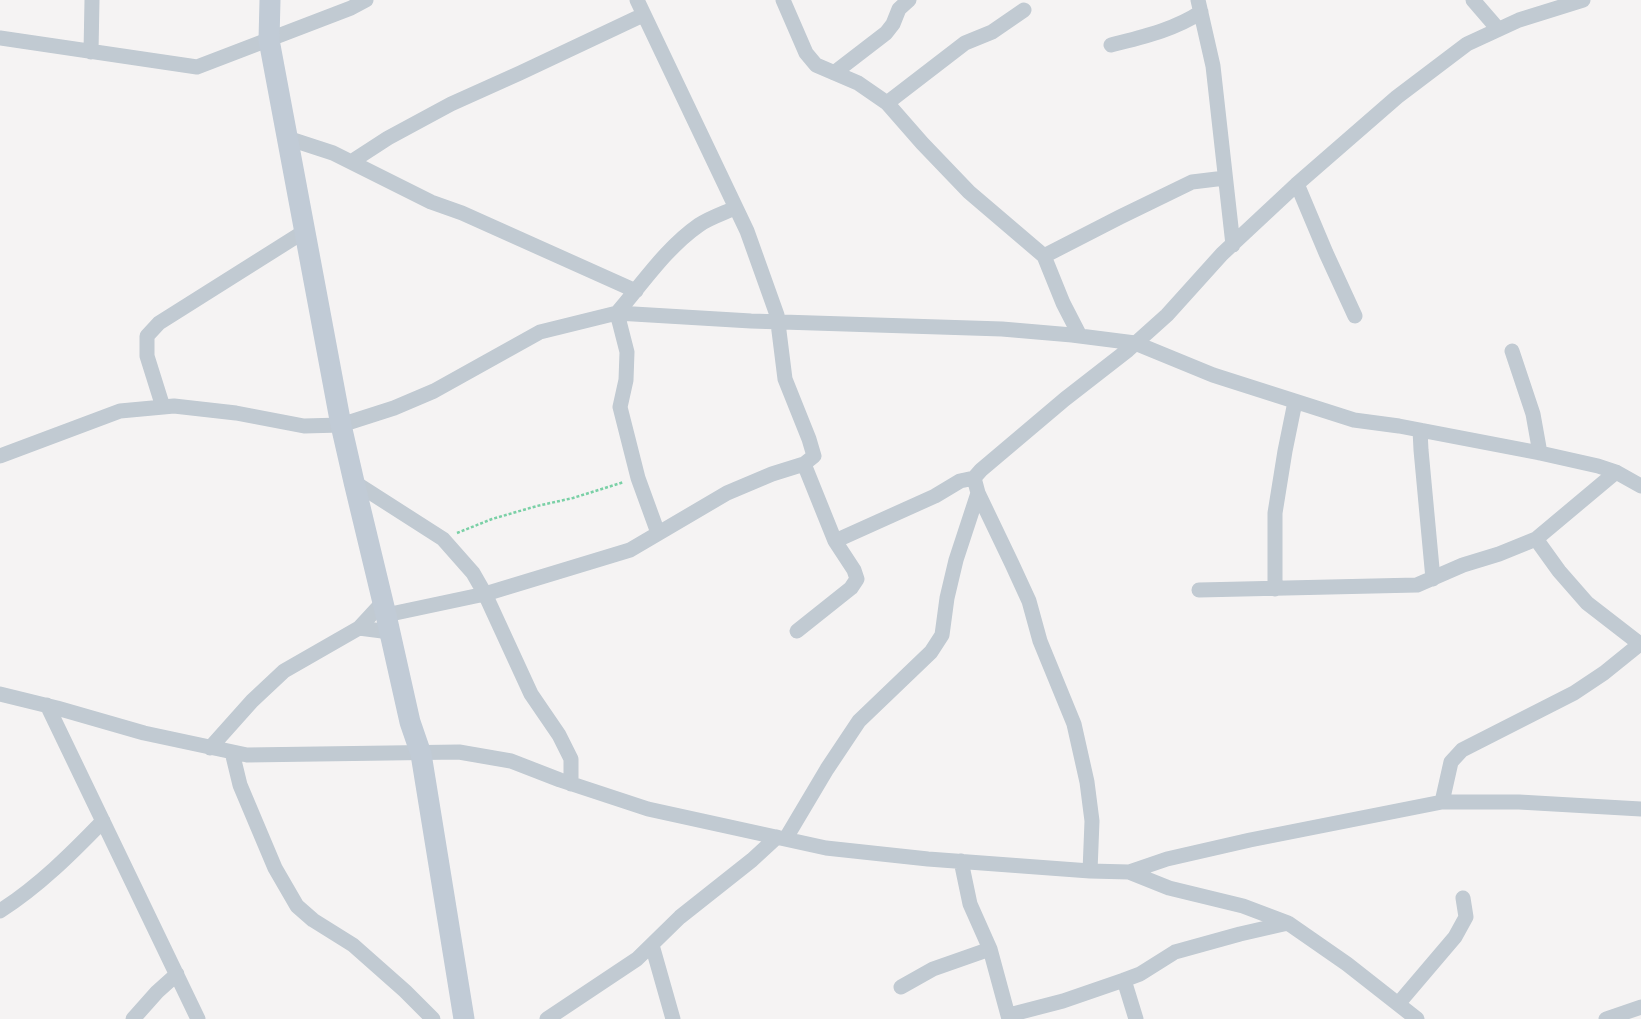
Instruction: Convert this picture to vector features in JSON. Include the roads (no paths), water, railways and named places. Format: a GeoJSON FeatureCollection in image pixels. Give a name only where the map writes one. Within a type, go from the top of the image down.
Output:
{"type":"FeatureCollection","features":[{"type":"Feature","properties":{"kind":"street"},"geometry":{"type":"LineString","coordinates":[[91,52],[92,0]]}},
{"type":"Feature","properties":{"kind":"street"},"geometry":{"type":"LineString","coordinates":[[270,0],[269,40],[341,425],[387,616],[410,722],[421,754],[464,1019]]}},
{"type":"Feature","properties":{"kind":"street"},"geometry":{"type":"LineString","coordinates":[[0,38],[197,67],[350,8],[366,0]]}},
{"type":"Feature","properties":{"kind":"street"},"geometry":{"type":"LineString","coordinates":[[210,748],[252,701],[284,671],[360,628],[387,616],[485,594],[630,550],[727,493],[772,474],[804,464],[814,456],[809,439],[785,379],[779,322],[764,274],[747,231],[637,0]]}},
{"type":"Feature","properties":{"kind":"street"},"geometry":{"type":"LineString","coordinates":[[783,0],[806,53],[816,65],[858,83],[887,103],[922,143],[969,192],[1044,256],[1063,303],[1080,336]]}},
{"type":"Feature","properties":{"kind":"street"},"geometry":{"type":"LineString","coordinates":[[834,73],[886,33],[893,24],[899,9],[909,0]]}},
{"type":"Feature","properties":{"kind":"street"},"geometry":{"type":"LineString","coordinates":[[1473,0],[1498,29]]}},
{"type":"Feature","properties":{"kind":"street"},"geometry":{"type":"LineString","coordinates":[[835,542],[935,496],[960,481],[974,478],[981,470],[1065,399],[1135,343],[1167,315],[1233,245],[1297,184],[1397,97],[1467,44],[1519,20],[1583,0]]}},
{"type":"Feature","properties":{"kind":"street"},"geometry":{"type":"LineString","coordinates":[[1111,45],[1149,36],[1190,20],[1200,6]]}},
{"type":"Feature","properties":{"kind":"street"},"geometry":{"type":"LineString","coordinates":[[1200,6],[1213,66],[1233,245]]}},
{"type":"Feature","properties":{"kind":"street"},"geometry":{"type":"LineString","coordinates":[[887,103],[965,43],[992,32],[1024,10]]}},
{"type":"Feature","properties":{"kind":"street"},"geometry":{"type":"LineString","coordinates":[[351,162],[388,138],[451,104],[643,15]]}},
{"type":"Feature","properties":{"kind":"street"},"geometry":{"type":"LineString","coordinates":[[287,138],[333,153],[431,202],[462,213],[636,291]]}},
{"type":"Feature","properties":{"kind":"street"},"geometry":{"type":"LineString","coordinates":[[1044,256],[1192,182],[1225,178]]}},
{"type":"Feature","properties":{"kind":"street"},"geometry":{"type":"LineString","coordinates":[[1297,184],[1326,253],[1355,316]]}},
{"type":"Feature","properties":{"kind":"street"},"geometry":{"type":"LineString","coordinates":[[616,313],[666,254],[699,225],[735,208]]}},
{"type":"Feature","properties":{"kind":"street"},"geometry":{"type":"LineString","coordinates":[[163,407],[147,356],[147,336],[159,323],[305,231]]}},
{"type":"Feature","properties":{"kind":"street"},"geometry":{"type":"LineString","coordinates":[[616,313],[627,352],[626,380],[620,407],[638,478],[658,533]]}},
{"type":"Feature","properties":{"kind":"street"},"geometry":{"type":"LineString","coordinates":[[0,456],[120,411],[163,407],[174,406],[236,413],[304,426],[341,425],[394,408],[434,391],[540,332],[616,313],[779,322],[1002,330],[1080,336],[1135,343],[1213,375],[1354,420],[1420,430],[1540,452],[1598,466],[1616,472],[1641,486]]}},
{"type":"Feature","properties":{"kind":"street"},"geometry":{"type":"LineString","coordinates":[[1512,351],[1533,414],[1540,452]]}},
{"type":"Feature","properties":{"kind":"street"},"geometry":{"type":"LineString","coordinates":[[1275,589],[1275,513],[1295,402]]}},
{"type":"Feature","properties":{"kind":"street"},"geometry":{"type":"LineString","coordinates":[[1420,430],[1420,450],[1433,579]]}},
{"type":"Feature","properties":{"kind":"street"},"geometry":{"type":"LineString","coordinates":[[797,631],[851,588],[857,579],[854,570],[835,542],[804,464]]}},
{"type":"Feature","properties":{"kind":"street"},"geometry":{"type":"LineString","coordinates":[[1199,590],[1417,585],[1463,565],[1499,554],[1536,539],[1616,472]]}},
{"type":"Feature","properties":{"kind":"street"},"geometry":{"type":"LineString","coordinates":[[974,478],[978,493],[1028,601],[1040,641],[1074,724],[1087,782],[1092,821],[1090,871]]}},
{"type":"Feature","properties":{"kind":"street"},"geometry":{"type":"LineString","coordinates":[[354,482],[443,539],[473,573],[485,594],[531,694],[559,736],[571,759],[571,784]]}},
{"type":"Feature","properties":{"kind":"street"},"geometry":{"type":"LineString","coordinates":[[547,1019],[637,959],[680,917],[781,838],[859,721],[931,652],[942,635],[947,598],[978,493]]}},
{"type":"Feature","properties":{"kind":"street"},"geometry":{"type":"LineString","coordinates":[[1442,802],[1451,762],[1462,750],[1574,693],[1604,673],[1640,644],[1587,603],[1536,539]]}},
{"type":"Feature","properties":{"kind":"street"},"geometry":{"type":"LineString","coordinates":[[360,628],[387,616]]}},
{"type":"Feature","properties":{"kind":"street"},"geometry":{"type":"LineString","coordinates":[[0,694],[47,705],[144,733],[247,756],[421,754],[459,752],[511,761],[571,784],[648,809],[826,848],[961,861],[1090,871],[1129,872],[1169,888],[1243,906],[1288,923],[1347,964],[1417,1019]]}},
{"type":"Feature","properties":{"kind":"street"},"geometry":{"type":"LineString","coordinates":[[47,705],[198,1019]]}},
{"type":"Feature","properties":{"kind":"street"},"geometry":{"type":"LineString","coordinates":[[232,752],[240,785],[272,861],[297,906],[313,920],[353,945],[405,991],[433,1019]]}},
{"type":"Feature","properties":{"kind":"street"},"geometry":{"type":"LineString","coordinates":[[1129,872],[1167,859],[1243,842],[1442,802],[1519,802],[1641,809]]}},
{"type":"Feature","properties":{"kind":"street"},"geometry":{"type":"LineString","coordinates":[[0,911],[22,897],[65,860],[103,821]]}},
{"type":"Feature","properties":{"kind":"street"},"geometry":{"type":"LineString","coordinates":[[961,861],[970,904],[990,949],[1009,1017],[1063,1001],[1140,974],[1175,952],[1288,923]]}},
{"type":"Feature","properties":{"kind":"street"},"geometry":{"type":"LineString","coordinates":[[1398,1004],[1456,937],[1466,917],[1463,898]]}},
{"type":"Feature","properties":{"kind":"street"},"geometry":{"type":"LineString","coordinates":[[652,945],[674,1019]]}},
{"type":"Feature","properties":{"kind":"street"},"geometry":{"type":"LineString","coordinates":[[901,987],[933,969],[990,949]]}},
{"type":"Feature","properties":{"kind":"street"},"geometry":{"type":"LineString","coordinates":[[133,1019],[157,992],[176,974]]}},
{"type":"Feature","properties":{"kind":"street"},"geometry":{"type":"LineString","coordinates":[[1124,980],[1136,1019]]}},
{"type":"Feature","properties":{"kind":"street"},"geometry":{"type":"LineString","coordinates":[[1606,1019],[1641,1006]]}}]}
